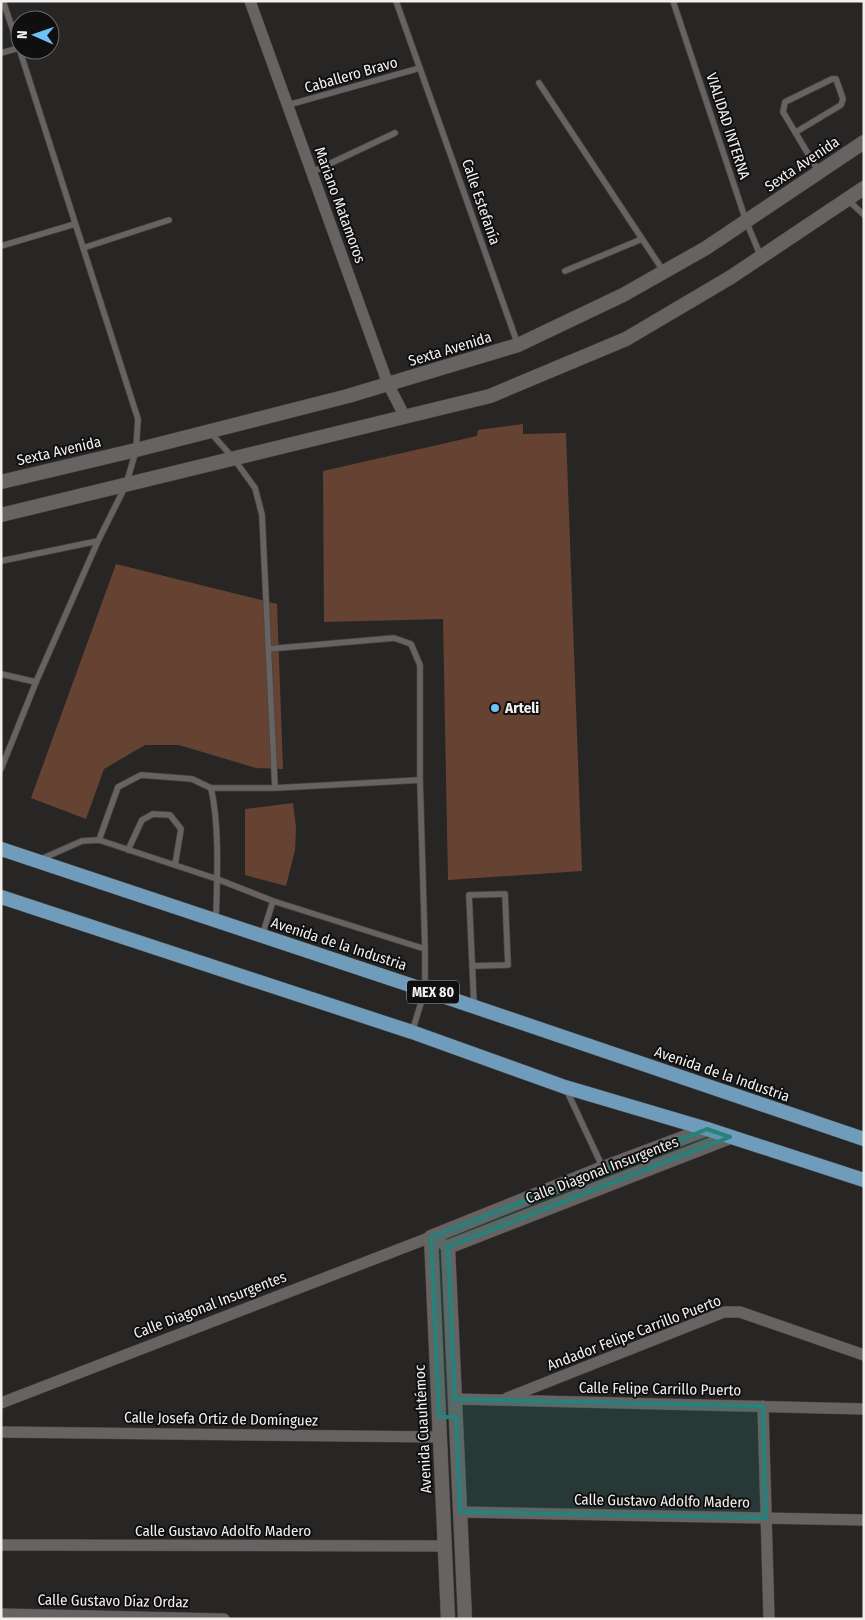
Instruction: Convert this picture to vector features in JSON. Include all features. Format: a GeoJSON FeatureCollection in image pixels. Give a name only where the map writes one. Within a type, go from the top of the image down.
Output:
{"type":"FeatureCollection","features":[{"type":"Feature","properties":{"kind":"main road","name":"Sexta Avenida"},"geometry":{"type":"LineString","coordinates":[[1,482],[348,396],[518,345],[623,295],[706,248],[864,142]]}},
{"type":"Feature","properties":{"kind":"main road"},"geometry":{"type":"LineString","coordinates":[[1,515],[490,396],[626,339],[731,277],[864,188]]}},
{"type":"Feature","properties":{"kind":"main road","name":"Avenida de la Industria"},"geometry":{"type":"LineString","coordinates":[[1,849],[474,1006],[864,1139]]}},
{"type":"Feature","properties":{"kind":"main road"},"geometry":{"type":"LineString","coordinates":[[1,897],[412,1032],[565,1086],[707,1129],[864,1180]]}},
{"type":"Feature","properties":{"kind":"main road","name":"Calle Diagonal Insurgentes"},"geometry":{"type":"LineString","coordinates":[[430,1237],[707,1129]]}},
{"type":"Feature","properties":{"kind":"main road","name":"Calle Diagonal Insurgentes"},"geometry":{"type":"LineString","coordinates":[[448,1247],[730,1137]]}},
{"type":"Feature","properties":{"kind":"main road","name":"Avenida Cuauhtémoc"},"geometry":{"type":"LineString","coordinates":[[430,1237],[448,1619]]}},
{"type":"Feature","properties":{"kind":"main road"},"geometry":{"type":"LineString","coordinates":[[448,1247],[465,1619]]}},
{"type":"Feature","properties":{"kind":"main road"},"geometry":{"type":"LineString","coordinates":[[439,1417],[456,1417]]}},
{"type":"Feature","properties":{"kind":"street","name":"Mariano Matamoros"},"geometry":{"type":"LineString","coordinates":[[250,1],[388,384],[405,416]]}},
{"type":"Feature","properties":{"kind":"street"},"geometry":{"type":"LineString","coordinates":[[430,1237],[448,1247]]}},
{"type":"Feature","properties":{"kind":"street","name":"Calle Diagonal Insurgentes"},"geometry":{"type":"LineString","coordinates":[[1,1403],[430,1237]]}},
{"type":"Feature","properties":{"kind":"street","name":"Andador Felipe Carrillo Puerto"},"geometry":{"type":"LineString","coordinates":[[500,1400],[724,1312],[740,1312],[864,1355]]}},
{"type":"Feature","properties":{"kind":"street","name":"Calle Felipe Carrillo Puerto"},"geometry":{"type":"LineString","coordinates":[[455,1399],[864,1409]]}},
{"type":"Feature","properties":{"kind":"street"},"geometry":{"type":"LineString","coordinates":[[763,1406],[769,1619]]}},
{"type":"Feature","properties":{"kind":"street","name":"Calle Josefa Ortiz de Domínguez"},"geometry":{"type":"LineString","coordinates":[[1,1432],[440,1437]]}},
{"type":"Feature","properties":{"kind":"street","name":"Calle Gustavo Adolfo Madero"},"geometry":{"type":"LineString","coordinates":[[460,1512],[864,1520]]}},
{"type":"Feature","properties":{"kind":"street","name":"Calle Gustavo Adolfo Madero"},"geometry":{"type":"LineString","coordinates":[[1,1546],[445,1546]]}},
{"type":"Feature","properties":{"kind":"street","name":"Calle Gustavo Díaz Ordaz"},"geometry":{"type":"LineString","coordinates":[[1,1614],[224,1619]]}},
{"type":"Feature","properties":{"kind":"lane"},"geometry":{"type":"LineString","coordinates":[[3,1],[10,22]]}},
{"type":"Feature","properties":{"kind":"lane","name":"Calle Estefanía"},"geometry":{"type":"LineString","coordinates":[[396,1],[518,345]]}},
{"type":"Feature","properties":{"kind":"lane","name":"VIALIDAD INTERNA"},"geometry":{"type":"LineString","coordinates":[[673,1],[746,221],[762,257]]}},
{"type":"Feature","properties":{"kind":"lane"},"geometry":{"type":"LineString","coordinates":[[1,769],[36,682],[98,541],[126,485],[136,450],[138,419],[23,60]]}},
{"type":"Feature","properties":{"kind":"lane","name":"Caballero Bravo"},"geometry":{"type":"LineString","coordinates":[[288,106],[420,68]]}},
{"type":"Feature","properties":{"kind":"lane"},"geometry":{"type":"LineString","coordinates":[[796,132],[841,105],[843,99],[836,79],[832,79],[785,102],[783,112],[819,172]]}},
{"type":"Feature","properties":{"kind":"lane"},"geometry":{"type":"LineString","coordinates":[[539,83],[664,272]]}},
{"type":"Feature","properties":{"kind":"lane"},"geometry":{"type":"LineString","coordinates":[[312,172],[395,133]]}},
{"type":"Feature","properties":{"kind":"lane"},"geometry":{"type":"LineString","coordinates":[[848,200],[864,214]]}},
{"type":"Feature","properties":{"kind":"lane"},"geometry":{"type":"LineString","coordinates":[[83,248],[169,220]]}},
{"type":"Feature","properties":{"kind":"lane"},"geometry":{"type":"LineString","coordinates":[[1,246],[75,224]]}},
{"type":"Feature","properties":{"kind":"lane"},"geometry":{"type":"LineString","coordinates":[[564,270],[642,239]]}},
{"type":"Feature","properties":{"kind":"lane"},"geometry":{"type":"LineString","coordinates":[[208,430],[234,458],[255,488],[262,515],[275,788]]}},
{"type":"Feature","properties":{"kind":"lane"},"geometry":{"type":"LineString","coordinates":[[1,562],[98,541]]}},
{"type":"Feature","properties":{"kind":"lane"},"geometry":{"type":"LineString","coordinates":[[268,649],[394,638],[410,644],[420,665],[420,780],[425,990],[412,1032]]}},
{"type":"Feature","properties":{"kind":"lane"},"geometry":{"type":"LineString","coordinates":[[1,674],[36,682]]}},
{"type":"Feature","properties":{"kind":"lane"},"geometry":{"type":"LineString","coordinates":[[99,840],[118,788],[141,775],[192,779],[211,788],[275,788],[420,780]]}},
{"type":"Feature","properties":{"kind":"lane"},"geometry":{"type":"LineString","coordinates":[[211,788],[215,804],[216,920]]}},
{"type":"Feature","properties":{"kind":"lane"},"geometry":{"type":"LineString","coordinates":[[128,850],[142,820],[153,814],[170,815],[181,829],[175,865]]}},
{"type":"Feature","properties":{"kind":"lane"},"geometry":{"type":"LineString","coordinates":[[37,861],[82,841],[99,840],[217,879],[272,901],[425,949]]}},
{"type":"Feature","properties":{"kind":"lane"},"geometry":{"type":"LineString","coordinates":[[472,966],[508,965],[505,894],[469,895],[472,966],[474,1006]]}},
{"type":"Feature","properties":{"kind":"lane"},"geometry":{"type":"LineString","coordinates":[[262,936],[272,901]]}},
{"type":"Feature","properties":{"kind":"lane"},"geometry":{"type":"LineString","coordinates":[[565,1086],[603,1168]]}},
{"type":"Feature","properties":{"kind":"highlighted area"},"geometry":{"type":"Polygon","coordinates":[[[707,1129],[730,1137],[448,1247],[455,1399],[763,1406],[766,1518],[460,1512],[456,1417],[439,1417],[431,1237],[707,1129]]]}},
{"type":"Feature","properties":{"kind":"building"},"geometry":{"type":"Polygon","coordinates":[[[523,424],[523,434],[566,433],[582,871],[448,880],[443,619],[324,622],[323,471],[477,436],[478,430],[523,424]]]}},
{"type":"Feature","properties":{"kind":"building"},"geometry":{"type":"Polygon","coordinates":[[[116,564],[277,604],[283,769],[256,768],[179,745],[145,745],[104,769],[86,819],[31,798],[116,564]]]}},
{"type":"Feature","properties":{"kind":"building"},"geometry":{"type":"Polygon","coordinates":[[[293,803],[296,828],[295,850],[286,886],[245,875],[245,809],[293,803]]]}},
{"type":"Feature","properties":{"kind":"place","name":"Arteli"},"geometry":{"type":"Point","coordinates":[495,708]}}]}
